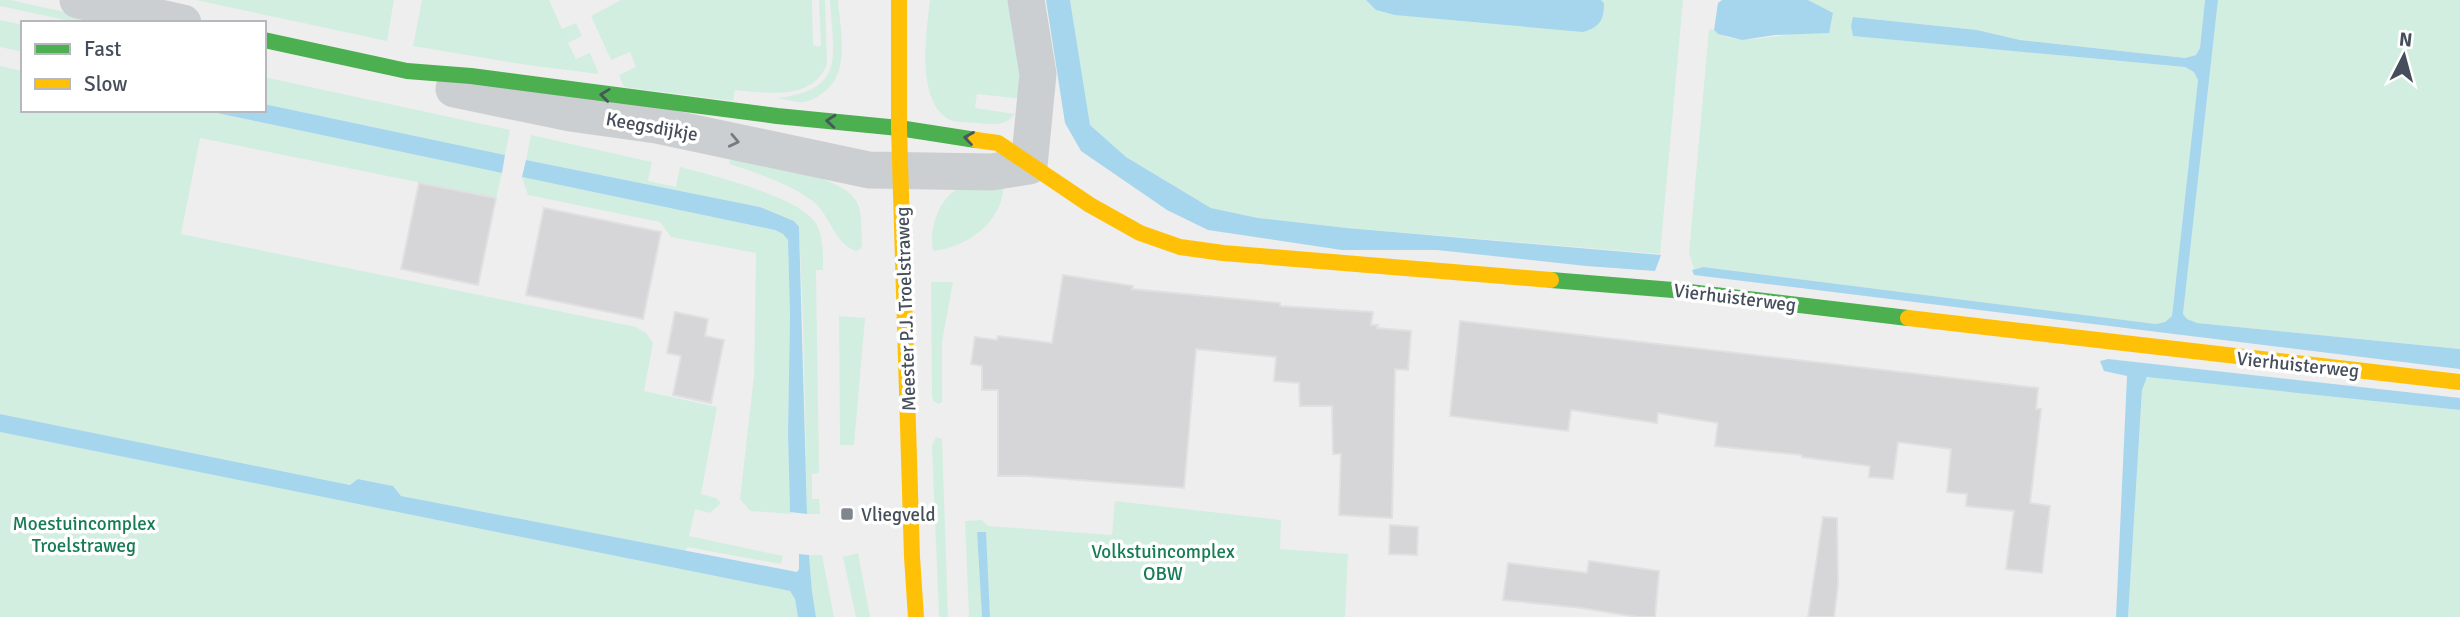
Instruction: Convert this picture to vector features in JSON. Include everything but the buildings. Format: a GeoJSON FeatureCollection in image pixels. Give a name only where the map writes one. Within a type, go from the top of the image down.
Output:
{"type":"FeatureCollection","features":[{"type":"Feature","properties":{"kind":"street"},"geometry":{"type":"LineString","coordinates":[[78,0],[174,21]]}},
{"type":"Feature","properties":{"kind":"street","name":"Meester P.J. Troelstraweg"},"geometry":{"type":"LineString","coordinates":[[899,0],[900,172],[916,617]]}},
{"type":"Feature","properties":{"kind":"street"},"geometry":{"type":"LineString","coordinates":[[900,172],[991,172],[1029,166],[1038,74],[1026,0]]}},
{"type":"Feature","properties":{"kind":"street","name":"Keegsdijkje"},"geometry":{"type":"LineString","coordinates":[[266,40],[407,71],[471,76],[777,116],[899,128]]}},
{"type":"Feature","properties":{"kind":"street","name":"Keegsdijkje"},"geometry":{"type":"LineString","coordinates":[[407,71],[462,92],[570,113],[656,125],[869,170],[900,172]]}},
{"type":"Feature","properties":{"kind":"street","name":"Vierhuisterweg"},"geometry":{"type":"LineString","coordinates":[[899,128],[998,143],[1090,205],[1140,233],[1180,247],[1223,254],[1673,290],[2460,382]]}},
{"type":"Feature","properties":{"kind":"green space"},"geometry":{"type":"Polygon","coordinates":[[[0,0],[10,0],[106,21],[70,21],[0,6],[0,0]]]}},
{"type":"Feature","properties":{"kind":"green space"},"geometry":{"type":"Polygon","coordinates":[[[196,0],[394,0],[387,41],[196,0]]]}},
{"type":"Feature","properties":{"kind":"green space"},"geometry":{"type":"Polygon","coordinates":[[[422,0],[549,0],[562,29],[576,23],[582,36],[568,43],[576,59],[590,53],[599,74],[413,46],[422,0]]]}},
{"type":"Feature","properties":{"kind":"green space"},"geometry":{"type":"Polygon","coordinates":[[[621,0],[812,0],[813,44],[817,47],[821,45],[819,0],[825,0],[827,64],[820,76],[800,89],[774,93],[735,90],[733,101],[624,87],[619,75],[636,67],[630,52],[611,60],[591,16],[621,0]]]}},
{"type":"Feature","properties":{"kind":"green space"},"geometry":{"type":"Polygon","coordinates":[[[830,0],[838,0],[842,50],[838,73],[824,92],[812,99],[798,102],[777,98],[799,94],[815,87],[825,78],[831,67],[833,37],[830,0]]]}},
{"type":"Feature","properties":{"kind":"green space"},"geometry":{"type":"Polygon","coordinates":[[[930,0],[1012,0],[1023,99],[977,94],[975,108],[1015,114],[1011,118],[992,124],[954,121],[938,109],[931,97],[927,81],[926,47],[930,0]]]}},
{"type":"Feature","properties":{"kind":"green space"},"geometry":{"type":"Polygon","coordinates":[[[1070,0],[1366,0],[1376,10],[1604,3],[1601,0],[1683,0],[1660,254],[1347,228],[1258,218],[1211,208],[1126,157],[1090,125],[1070,0]]]}},
{"type":"Feature","properties":{"kind":"green space"},"geometry":{"type":"Polygon","coordinates":[[[1808,0],[2205,0],[2200,48],[2196,55],[2185,58],[2020,40],[1977,30],[1854,17],[1851,26],[1854,36],[2185,67],[2194,72],[2198,80],[2172,316],[2165,322],[2156,324],[1703,267],[1694,269],[1689,253],[1709,29],[1730,38],[1741,39],[1794,34],[1816,5],[1808,0]]]}},
{"type":"Feature","properties":{"kind":"green space"},"geometry":{"type":"Polygon","coordinates":[[[2218,0],[2460,0],[2460,349],[2197,323],[2183,314],[2218,0]]]}},
{"type":"Feature","properties":{"kind":"green space"},"geometry":{"type":"Polygon","coordinates":[[[0,20],[21,25],[21,52],[0,47],[0,20]]]}},
{"type":"Feature","properties":{"kind":"green space"},"geometry":{"type":"Polygon","coordinates":[[[0,66],[21,71],[21,112],[212,112],[502,173],[496,198],[200,138],[181,234],[636,327],[646,333],[653,343],[644,391],[717,407],[701,494],[716,498],[721,503],[710,513],[695,509],[689,536],[783,556],[781,564],[687,547],[686,551],[401,496],[393,486],[359,479],[350,485],[0,414],[0,66]]]}},
{"type":"Feature","properties":{"kind":"green space"},"geometry":{"type":"Polygon","coordinates":[[[266,77],[510,130],[505,155],[266,104],[266,77]]]}},
{"type":"Feature","properties":{"kind":"green space"},"geometry":{"type":"Polygon","coordinates":[[[531,135],[652,162],[648,181],[676,187],[680,167],[732,181],[773,195],[805,212],[815,222],[823,251],[823,270],[816,270],[819,473],[812,474],[812,499],[819,499],[820,514],[807,514],[799,227],[794,221],[760,207],[526,160],[531,135]]]}},
{"type":"Feature","properties":{"kind":"green space"},"geometry":{"type":"Polygon","coordinates":[[[731,156],[819,177],[849,193],[857,202],[860,212],[860,249],[856,251],[843,242],[814,202],[785,185],[729,164],[731,156]]]}},
{"type":"Feature","properties":{"kind":"green space"},"geometry":{"type":"Polygon","coordinates":[[[522,177],[775,230],[788,240],[788,433],[790,512],[793,514],[750,511],[740,499],[754,376],[756,253],[671,237],[660,222],[528,195],[522,177]]]}},
{"type":"Feature","properties":{"kind":"green space"},"geometry":{"type":"Polygon","coordinates":[[[1004,182],[998,209],[982,230],[959,244],[933,251],[935,220],[945,200],[952,193],[970,184],[1004,182]]]}},
{"type":"Feature","properties":{"kind":"green space"},"geometry":{"type":"Polygon","coordinates":[[[931,282],[953,282],[942,342],[942,402],[939,404],[933,401],[932,395],[931,282]]]}},
{"type":"Feature","properties":{"kind":"green space"},"geometry":{"type":"Polygon","coordinates":[[[839,316],[865,318],[854,445],[840,445],[839,316]]]}},
{"type":"Feature","properties":{"kind":"green space"},"geometry":{"type":"Polygon","coordinates":[[[2151,376],[2460,410],[2460,617],[2128,617],[2142,390],[2145,380],[2151,376]]]}},
{"type":"Feature","properties":{"kind":"green space","name":"Moestuincomplex Troelstraweg"},"geometry":{"type":"Polygon","coordinates":[[[0,432],[790,591],[795,599],[798,617],[0,617],[0,432]]]}},
{"type":"Feature","properties":{"kind":"green space"},"geometry":{"type":"Polygon","coordinates":[[[936,437],[942,439],[948,617],[939,617],[932,446],[936,437]]]}},
{"type":"Feature","properties":{"kind":"green space","name":"Volkstuincomplex OBW"},"geometry":{"type":"Polygon","coordinates":[[[1115,501],[1281,520],[1280,549],[1348,554],[1345,617],[990,617],[985,532],[977,533],[982,617],[969,617],[965,521],[982,520],[988,526],[1112,535],[1115,501]]]}},
{"type":"Feature","properties":{"kind":"green space"},"geometry":{"type":"Polygon","coordinates":[[[858,553],[870,617],[856,617],[843,557],[858,553]]]}},
{"type":"Feature","properties":{"kind":"green space"},"geometry":{"type":"Polygon","coordinates":[[[809,555],[822,555],[834,617],[816,617],[809,555]]]}},
{"type":"Feature","properties":{"kind":"water"},"geometry":{"type":"Polygon","coordinates":[[[1046,0],[1070,0],[1090,125],[1126,157],[1211,208],[1258,218],[1347,228],[1661,255],[1655,271],[1437,250],[1342,250],[1208,230],[1167,210],[1081,151],[1065,123],[1046,0]]]}},
{"type":"Feature","properties":{"kind":"water"},"geometry":{"type":"Polygon","coordinates":[[[1366,0],[1601,0],[1604,3],[1600,22],[1583,32],[1395,15],[1376,10],[1366,0]]]}},
{"type":"Feature","properties":{"kind":"water"},"geometry":{"type":"Polygon","coordinates":[[[1722,0],[1808,0],[1833,13],[1829,33],[1775,35],[1742,40],[1718,34],[1714,30],[1718,3],[1722,0]]]}},
{"type":"Feature","properties":{"kind":"water"},"geometry":{"type":"Polygon","coordinates":[[[2205,0],[2218,0],[2183,314],[2197,323],[2460,349],[2460,369],[1694,275],[1692,270],[1703,267],[2156,324],[2165,322],[2172,316],[2198,80],[2194,72],[2185,67],[1853,36],[1851,26],[1853,17],[1977,30],[2020,40],[2185,58],[2196,55],[2200,48],[2205,0]]]}},
{"type":"Feature","properties":{"kind":"water"},"geometry":{"type":"Polygon","coordinates":[[[266,104],[505,155],[502,173],[212,112],[266,112],[266,104]]]}},
{"type":"Feature","properties":{"kind":"water"},"geometry":{"type":"Polygon","coordinates":[[[526,160],[760,207],[794,221],[799,227],[807,514],[790,512],[788,240],[775,230],[522,177],[526,160]]]}},
{"type":"Feature","properties":{"kind":"water"},"geometry":{"type":"Polygon","coordinates":[[[2108,359],[2460,398],[2460,410],[2147,377],[2142,390],[2128,617],[2116,617],[2127,376],[2104,371],[2100,361],[2108,359]]]}},
{"type":"Feature","properties":{"kind":"water"},"geometry":{"type":"Polygon","coordinates":[[[0,414],[350,485],[358,479],[393,486],[401,496],[797,572],[799,554],[809,555],[816,617],[798,617],[795,599],[790,591],[0,432],[0,414]]]}},
{"type":"Feature","properties":{"kind":"water"},"geometry":{"type":"Polygon","coordinates":[[[977,532],[986,532],[990,617],[982,617],[977,532]]]}},
{"type":"Feature","properties":{"kind":"traffic: fast"},"geometry":{"type":"LineString","coordinates":[[266,40],[407,71],[471,76],[777,116],[899,128],[976,140]]}},
{"type":"Feature","properties":{"kind":"traffic: fast"},"geometry":{"type":"LineString","coordinates":[[1551,280],[1673,290],[1908,318]]}},
{"type":"Feature","properties":{"kind":"traffic: slow"},"geometry":{"type":"LineString","coordinates":[[899,0],[899,128],[916,617]]}},
{"type":"Feature","properties":{"kind":"traffic: slow"},"geometry":{"type":"LineString","coordinates":[[976,140],[998,143],[1090,205],[1140,233],[1180,247],[1223,253],[1551,280]]}},
{"type":"Feature","properties":{"kind":"traffic: slow"},"geometry":{"type":"LineString","coordinates":[[1908,318],[2460,382]]}},
{"type":"Feature","properties":{"kind":"place","name":"Vliegveld"},"geometry":{"type":"Point","coordinates":[847,514]}}]}
